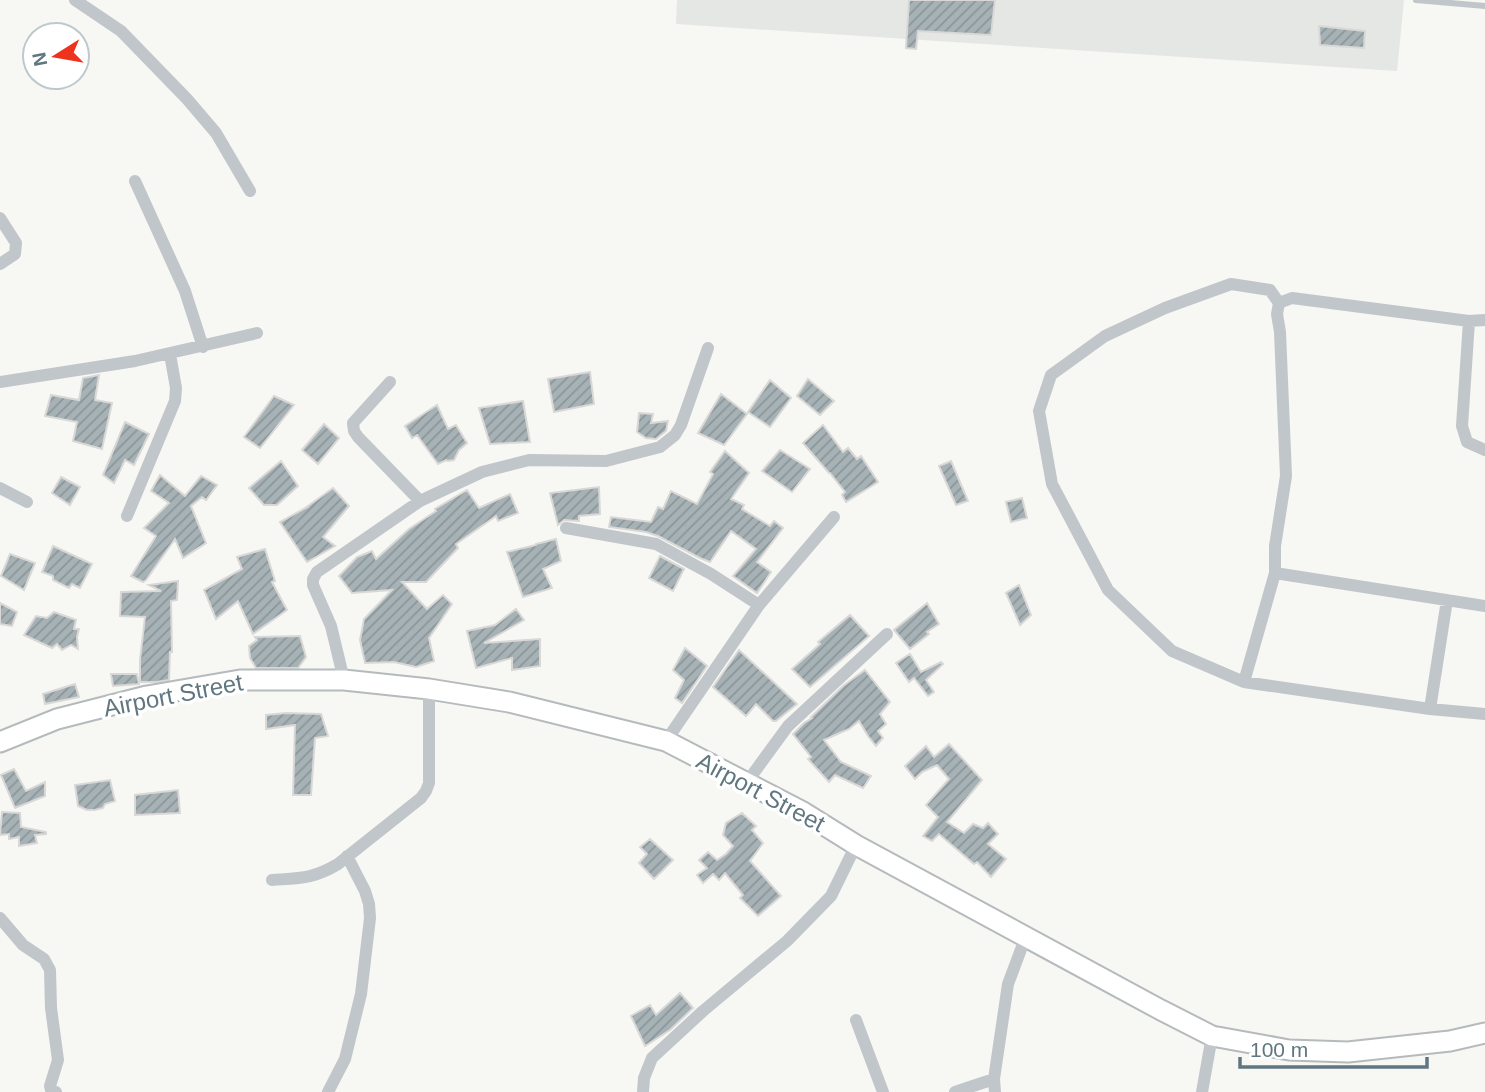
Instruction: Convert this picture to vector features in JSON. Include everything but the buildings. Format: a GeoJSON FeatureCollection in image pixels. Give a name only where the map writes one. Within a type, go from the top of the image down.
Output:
{"type":"FeatureCollection","features":[{"type":"Feature","properties":{"kind":"highway","name":"Airport Street"},"geometry":{"type":"LineString","coordinates":[[0,742],[57,719],[147,696],[240,680],[344,680],[429,689],[509,702],[666,741],[803,812],[856,845],[1212,1036],[1289,1050],[1348,1052],[1450,1041],[1485,1033]]}},
{"type":"Feature","properties":{"kind":"street"},"geometry":{"type":"LineString","coordinates":[[75,0],[121,32],[187,99],[216,133],[250,191]]}},
{"type":"Feature","properties":{"kind":"street"},"geometry":{"type":"LineString","coordinates":[[135,181],[185,291],[203,346]]}},
{"type":"Feature","properties":{"kind":"street"},"geometry":{"type":"LineString","coordinates":[[0,218],[16,243],[15,254],[0,264]]}},
{"type":"Feature","properties":{"kind":"street"},"geometry":{"type":"LineString","coordinates":[[1244,682],[1275,573],[1275,546],[1286,476],[1277,314],[1279,303],[1270,290],[1231,284],[1166,308],[1105,336],[1051,375],[1039,411],[1052,484],[1108,590],[1172,651],[1244,682],[1430,709],[1485,714]]}},
{"type":"Feature","properties":{"kind":"street"},"geometry":{"type":"LineString","coordinates":[[1279,303],[1292,298],[1469,321],[1485,320]]}},
{"type":"Feature","properties":{"kind":"street"},"geometry":{"type":"LineString","coordinates":[[1469,321],[1462,426],[1468,442],[1485,450]]}},
{"type":"Feature","properties":{"kind":"street"},"geometry":{"type":"LineString","coordinates":[[0,382],[135,361],[257,333]]}},
{"type":"Feature","properties":{"kind":"street"},"geometry":{"type":"LineString","coordinates":[[344,680],[331,626],[313,585],[317,572],[420,501],[482,472],[529,460],[606,461],[660,447],[675,435],[681,425],[708,348]]}},
{"type":"Feature","properties":{"kind":"street"},"geometry":{"type":"LineString","coordinates":[[127,516],[176,401],[170,354]]}},
{"type":"Feature","properties":{"kind":"street"},"geometry":{"type":"LineString","coordinates":[[390,382],[354,423],[354,431],[420,501]]}},
{"type":"Feature","properties":{"kind":"street"},"geometry":{"type":"LineString","coordinates":[[0,488],[27,502]]}},
{"type":"Feature","properties":{"kind":"street"},"geometry":{"type":"LineString","coordinates":[[666,741],[759,605],[834,517]]}},
{"type":"Feature","properties":{"kind":"street"},"geometry":{"type":"LineString","coordinates":[[566,528],[656,544],[711,573],[759,605]]}},
{"type":"Feature","properties":{"kind":"street"},"geometry":{"type":"LineString","coordinates":[[1275,573],[1485,606]]}},
{"type":"Feature","properties":{"kind":"street"},"geometry":{"type":"LineString","coordinates":[[1430,709],[1447,600]]}},
{"type":"Feature","properties":{"kind":"street"},"geometry":{"type":"LineString","coordinates":[[747,782],[788,726],[887,634]]}},
{"type":"Feature","properties":{"kind":"street"},"geometry":{"type":"LineString","coordinates":[[271,880],[310,877],[323,873],[421,798],[429,783],[429,689]]}},
{"type":"Feature","properties":{"kind":"street"},"geometry":{"type":"LineString","coordinates":[[643,1092],[644,1078],[652,1058],[703,1011],[787,941],[831,896],[856,845]]}},
{"type":"Feature","properties":{"kind":"street"},"geometry":{"type":"LineString","coordinates":[[328,1092],[345,1059],[361,994],[370,918],[365,891],[347,856]]}},
{"type":"Feature","properties":{"kind":"street"},"geometry":{"type":"LineString","coordinates":[[0,918],[23,944],[44,959],[50,971],[51,1008],[58,1060],[50,1086],[51,1090],[56,1092]]}},
{"type":"Feature","properties":{"kind":"street"},"geometry":{"type":"LineString","coordinates":[[955,1092],[994,1085],[1008,984],[1026,936]]}},
{"type":"Feature","properties":{"kind":"street"},"geometry":{"type":"LineString","coordinates":[[856,1020],[883,1092]]}},
{"type":"Feature","properties":{"kind":"street"},"geometry":{"type":"LineString","coordinates":[[1202,1092],[1212,1036]]}},
{"type":"Feature","properties":{"kind":"lane"},"geometry":{"type":"LineString","coordinates":[[1416,0],[1485,6]]}},
{"type":"Feature","properties":{"kind":"shaded area"},"geometry":{"type":"Polygon","coordinates":[[[677,0],[1404,0],[1397,71],[676,24],[677,0]]]}}]}
